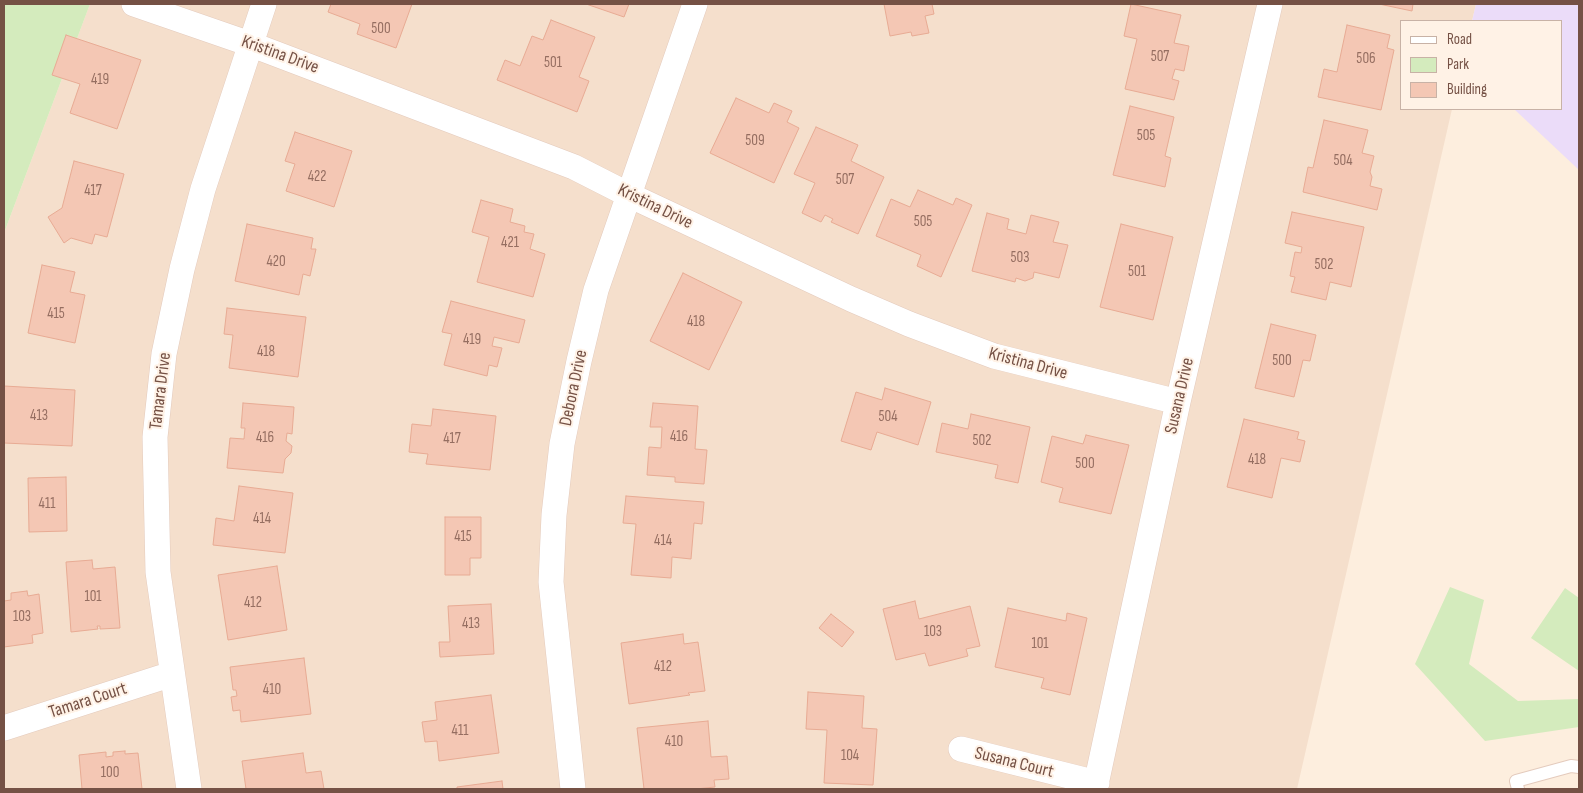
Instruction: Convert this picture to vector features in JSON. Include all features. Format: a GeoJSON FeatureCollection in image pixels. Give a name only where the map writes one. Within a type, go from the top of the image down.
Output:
{"type":"FeatureCollection","features":[{"type":"Feature","properties":{"kind":"street","name":"Kristina Drive"},"geometry":{"type":"LineString","coordinates":[[134,4],[250,44],[574,167],[851,299],[926,331],[994,356],[1178,402]]}},
{"type":"Feature","properties":{"kind":"street","name":"Tamara Drive"},"geometry":{"type":"LineString","coordinates":[[189,789],[158,572],[155,437],[164,354],[182,269],[203,189],[264,4]]}},
{"type":"Feature","properties":{"kind":"street","name":"Debora Drive"},"geometry":{"type":"LineString","coordinates":[[574,789],[551,582],[554,515],[562,444],[578,361],[596,290],[695,4]]}},
{"type":"Feature","properties":{"kind":"street","name":"Susana Drive"},"geometry":{"type":"LineString","coordinates":[[1096,786],[1178,402],[1270,4]]}},
{"type":"Feature","properties":{"kind":"street","name":"Tamara Court"},"geometry":{"type":"LineString","coordinates":[[4,728],[172,674]]}},
{"type":"Feature","properties":{"kind":"street","name":"Susana Court"},"geometry":{"type":"LineString","coordinates":[[961,749],[1096,786]]}},
{"type":"Feature","properties":{"kind":"lane"},"geometry":{"type":"LineString","coordinates":[[1518,789],[1516,781],[1571,766],[1579,767]]}},
{"type":"Feature","properties":{"kind":"shaded area"},"geometry":{"type":"Polygon","coordinates":[[[90,4],[1476,4],[1472,20],[1400,20],[1400,110],[1452,110],[1297,789],[4,789],[4,233],[90,4]]]}},
{"type":"Feature","properties":{"kind":"shaded area"},"geometry":{"type":"Polygon","coordinates":[[[1476,4],[1579,4],[1579,170],[1515,110],[1563,110],[1563,20],[1472,20],[1476,4]]]}},
{"type":"Feature","properties":{"kind":"green space"},"geometry":{"type":"Polygon","coordinates":[[[4,4],[90,4],[4,233],[4,4]]]}},
{"type":"Feature","properties":{"kind":"green space"},"geometry":{"type":"Polygon","coordinates":[[[1450,587],[1484,600],[1469,664],[1518,701],[1579,699],[1579,727],[1485,741],[1415,664],[1450,587]]]}},
{"type":"Feature","properties":{"kind":"green space"},"geometry":{"type":"Polygon","coordinates":[[[1565,588],[1579,598],[1579,671],[1531,638],[1565,588]]]}},
{"type":"Feature","properties":{"kind":"building"},"geometry":{"type":"Polygon","coordinates":[[[331,4],[412,4],[396,48],[357,34],[360,24],[328,12],[331,4]]]}},
{"type":"Feature","properties":{"kind":"building"},"geometry":{"type":"Polygon","coordinates":[[[586,4],[629,4],[624,17],[586,4]]]}},
{"type":"Feature","properties":{"kind":"building"},"geometry":{"type":"Polygon","coordinates":[[[884,4],[932,4],[934,14],[925,16],[929,33],[912,36],[911,32],[890,36],[884,4]]]}},
{"type":"Feature","properties":{"kind":"building"},"geometry":{"type":"Polygon","coordinates":[[[1131,4],[1181,15],[1174,43],[1189,46],[1184,71],[1175,69],[1172,79],[1179,81],[1174,100],[1125,89],[1137,39],[1124,36],[1131,4]]]}},
{"type":"Feature","properties":{"kind":"building"},"geometry":{"type":"Polygon","coordinates":[[[1379,4],[1413,4],[1412,11],[1379,4]]]}},
{"type":"Feature","properties":{"kind":"building"},"geometry":{"type":"Polygon","coordinates":[[[551,20],[595,37],[579,77],[589,81],[577,112],[497,80],[505,60],[520,66],[532,36],[543,40],[551,20]]]}},
{"type":"Feature","properties":{"kind":"building"},"geometry":{"type":"Polygon","coordinates":[[[1347,25],[1390,35],[1387,48],[1394,50],[1381,110],[1318,97],[1324,69],[1337,72],[1347,25]]]}},
{"type":"Feature","properties":{"kind":"building"},"geometry":{"type":"Polygon","coordinates":[[[66,35],[141,60],[117,129],[70,113],[80,84],[52,75],[66,35]]]}},
{"type":"Feature","properties":{"kind":"building"},"geometry":{"type":"Polygon","coordinates":[[[736,98],[769,113],[774,103],[792,111],[787,122],[799,128],[774,183],[710,153],[736,98]]]}},
{"type":"Feature","properties":{"kind":"building"},"geometry":{"type":"Polygon","coordinates":[[[1130,106],[1174,117],[1165,156],[1171,158],[1165,187],[1113,175],[1130,106]]]}},
{"type":"Feature","properties":{"kind":"building"},"geometry":{"type":"Polygon","coordinates":[[[1324,120],[1368,130],[1362,153],[1374,156],[1370,172],[1372,177],[1370,186],[1382,189],[1377,210],[1303,192],[1308,167],[1313,168],[1324,120]]]}},
{"type":"Feature","properties":{"kind":"building"},"geometry":{"type":"Polygon","coordinates":[[[816,127],[858,145],[851,161],[884,177],[858,234],[831,222],[833,219],[825,215],[821,222],[802,213],[815,183],[794,174],[816,127]]]}},
{"type":"Feature","properties":{"kind":"building"},"geometry":{"type":"Polygon","coordinates":[[[295,132],[352,151],[334,207],[286,191],[295,164],[285,161],[295,132]]]}},
{"type":"Feature","properties":{"kind":"building"},"geometry":{"type":"Polygon","coordinates":[[[74,161],[124,174],[107,237],[95,234],[92,244],[71,238],[64,243],[48,217],[62,208],[74,161]]]}},
{"type":"Feature","properties":{"kind":"building"},"geometry":{"type":"Polygon","coordinates":[[[918,190],[953,205],[956,198],[972,205],[941,277],[917,266],[921,255],[876,236],[891,199],[910,207],[918,190]]]}},
{"type":"Feature","properties":{"kind":"building"},"geometry":{"type":"Polygon","coordinates":[[[481,200],[513,209],[510,222],[525,226],[524,232],[534,234],[530,249],[545,254],[533,297],[477,282],[489,237],[472,232],[481,200]]]}},
{"type":"Feature","properties":{"kind":"building"},"geometry":{"type":"Polygon","coordinates":[[[1292,212],[1364,227],[1351,287],[1330,282],[1326,300],[1291,292],[1295,277],[1290,276],[1295,252],[1301,253],[1302,247],[1285,243],[1292,212]]]}},
{"type":"Feature","properties":{"kind":"building"},"geometry":{"type":"Polygon","coordinates":[[[987,213],[1009,219],[1007,229],[1026,234],[1031,215],[1059,222],[1053,242],[1068,245],[1059,278],[1034,272],[1033,278],[1025,281],[1016,278],[1015,282],[972,271],[987,213]]]}},
{"type":"Feature","properties":{"kind":"building"},"geometry":{"type":"Polygon","coordinates":[[[247,224],[313,238],[311,249],[316,249],[310,276],[303,274],[299,295],[235,281],[247,224]]]}},
{"type":"Feature","properties":{"kind":"building"},"geometry":{"type":"Polygon","coordinates":[[[1121,224],[1173,237],[1153,320],[1100,307],[1121,224]]]}},
{"type":"Feature","properties":{"kind":"building"},"geometry":{"type":"Polygon","coordinates":[[[42,265],[75,272],[70,292],[85,295],[75,343],[28,333],[42,265]]]}},
{"type":"Feature","properties":{"kind":"building"},"geometry":{"type":"Polygon","coordinates":[[[683,273],[742,302],[709,370],[650,341],[683,273]]]}},
{"type":"Feature","properties":{"kind":"building"},"geometry":{"type":"Polygon","coordinates":[[[451,301],[525,320],[519,343],[494,337],[492,346],[502,348],[497,367],[489,365],[487,376],[444,365],[452,334],[442,332],[451,301]]]}},
{"type":"Feature","properties":{"kind":"building"},"geometry":{"type":"Polygon","coordinates":[[[227,308],[306,317],[298,377],[229,368],[233,335],[224,334],[227,308]]]}},
{"type":"Feature","properties":{"kind":"building"},"geometry":{"type":"Polygon","coordinates":[[[1271,324],[1316,335],[1310,361],[1303,360],[1294,397],[1255,388],[1271,324]]]}},
{"type":"Feature","properties":{"kind":"building"},"geometry":{"type":"Polygon","coordinates":[[[4,386],[75,390],[72,446],[4,443],[4,386]]]}},
{"type":"Feature","properties":{"kind":"building"},"geometry":{"type":"Polygon","coordinates":[[[885,388],[931,402],[918,445],[877,432],[871,450],[841,441],[856,392],[882,400],[885,388]]]}},
{"type":"Feature","properties":{"kind":"building"},"geometry":{"type":"Polygon","coordinates":[[[243,403],[294,407],[292,434],[287,433],[286,441],[292,446],[291,453],[285,459],[283,473],[227,468],[230,438],[244,439],[245,428],[241,428],[243,403]]]}},
{"type":"Feature","properties":{"kind":"building"},"geometry":{"type":"Polygon","coordinates":[[[653,403],[698,406],[695,449],[707,450],[704,484],[675,482],[675,477],[647,475],[649,447],[661,448],[662,427],[650,427],[653,403]]]}},
{"type":"Feature","properties":{"kind":"building"},"geometry":{"type":"Polygon","coordinates":[[[433,409],[496,416],[490,470],[426,464],[428,454],[409,452],[412,424],[431,426],[433,409]]]}},
{"type":"Feature","properties":{"kind":"building"},"geometry":{"type":"Polygon","coordinates":[[[971,414],[1030,427],[1018,483],[995,478],[998,465],[936,452],[942,423],[968,429],[971,414]]]}},
{"type":"Feature","properties":{"kind":"building"},"geometry":{"type":"Polygon","coordinates":[[[1244,419],[1299,432],[1297,439],[1305,441],[1300,462],[1281,458],[1272,498],[1227,487],[1244,419]]]}},
{"type":"Feature","properties":{"kind":"building"},"geometry":{"type":"Polygon","coordinates":[[[1086,435],[1129,445],[1111,514],[1059,502],[1063,488],[1041,482],[1052,436],[1083,444],[1086,435]]]}},
{"type":"Feature","properties":{"kind":"building"},"geometry":{"type":"Polygon","coordinates":[[[66,477],[67,531],[29,532],[28,478],[66,477]]]}},
{"type":"Feature","properties":{"kind":"building"},"geometry":{"type":"Polygon","coordinates":[[[239,486],[293,493],[285,553],[213,545],[216,518],[234,521],[239,486]]]}},
{"type":"Feature","properties":{"kind":"building"},"geometry":{"type":"Polygon","coordinates":[[[626,496],[704,502],[702,524],[694,523],[691,559],[672,557],[671,578],[631,575],[636,524],[623,523],[626,496]]]}},
{"type":"Feature","properties":{"kind":"building"},"geometry":{"type":"Polygon","coordinates":[[[445,517],[481,517],[481,558],[470,558],[470,575],[445,575],[445,517]]]}},
{"type":"Feature","properties":{"kind":"building"},"geometry":{"type":"Polygon","coordinates":[[[92,560],[93,569],[115,567],[120,628],[100,629],[100,626],[97,626],[98,629],[71,632],[66,562],[92,560]]]}},
{"type":"Feature","properties":{"kind":"building"},"geometry":{"type":"Polygon","coordinates":[[[277,566],[287,630],[228,640],[218,575],[277,566]]]}},
{"type":"Feature","properties":{"kind":"building"},"geometry":{"type":"Polygon","coordinates":[[[27,591],[28,596],[39,594],[43,633],[32,635],[33,643],[4,647],[4,601],[11,600],[11,593],[27,591]]]}},
{"type":"Feature","properties":{"kind":"building"},"geometry":{"type":"Polygon","coordinates":[[[915,601],[919,619],[970,606],[980,646],[966,649],[968,656],[929,666],[925,653],[896,660],[883,609],[915,601]]]}},
{"type":"Feature","properties":{"kind":"building"},"geometry":{"type":"Polygon","coordinates":[[[491,604],[494,654],[440,657],[439,642],[450,642],[448,606],[491,604]]]}},
{"type":"Feature","properties":{"kind":"building"},"geometry":{"type":"Polygon","coordinates":[[[1008,608],[1066,621],[1067,613],[1087,618],[1070,695],[1041,688],[1044,678],[995,667],[1008,608]]]}},
{"type":"Feature","properties":{"kind":"building"},"geometry":{"type":"Polygon","coordinates":[[[831,614],[854,632],[842,647],[819,628],[831,614]]]}},
{"type":"Feature","properties":{"kind":"building"},"geometry":{"type":"Polygon","coordinates":[[[683,634],[684,644],[698,642],[705,691],[629,704],[621,643],[683,634]]]}},
{"type":"Feature","properties":{"kind":"building"},"geometry":{"type":"Polygon","coordinates":[[[304,658],[311,714],[241,722],[240,710],[233,711],[231,697],[237,696],[236,690],[233,690],[230,667],[304,658]]]}},
{"type":"Feature","properties":{"kind":"building"},"geometry":{"type":"Polygon","coordinates":[[[808,692],[864,696],[862,728],[877,729],[873,785],[824,783],[827,730],[806,729],[808,692]]]}},
{"type":"Feature","properties":{"kind":"building"},"geometry":{"type":"Polygon","coordinates":[[[491,695],[499,753],[439,761],[437,741],[425,742],[422,722],[437,720],[435,702],[491,695]]]}},
{"type":"Feature","properties":{"kind":"building"},"geometry":{"type":"Polygon","coordinates":[[[708,721],[711,757],[727,756],[729,779],[714,780],[715,787],[644,789],[637,728],[708,721]]]}},
{"type":"Feature","properties":{"kind":"building"},"geometry":{"type":"Polygon","coordinates":[[[125,751],[125,754],[138,753],[142,789],[82,789],[79,755],[106,752],[106,757],[113,756],[113,752],[125,751]]]}},
{"type":"Feature","properties":{"kind":"building"},"geometry":{"type":"Polygon","coordinates":[[[303,753],[306,773],[321,771],[324,789],[246,789],[242,761],[303,753]]]}},
{"type":"Feature","properties":{"kind":"building"},"geometry":{"type":"Polygon","coordinates":[[[502,781],[503,789],[457,789],[457,787],[502,781]]]}}]}
